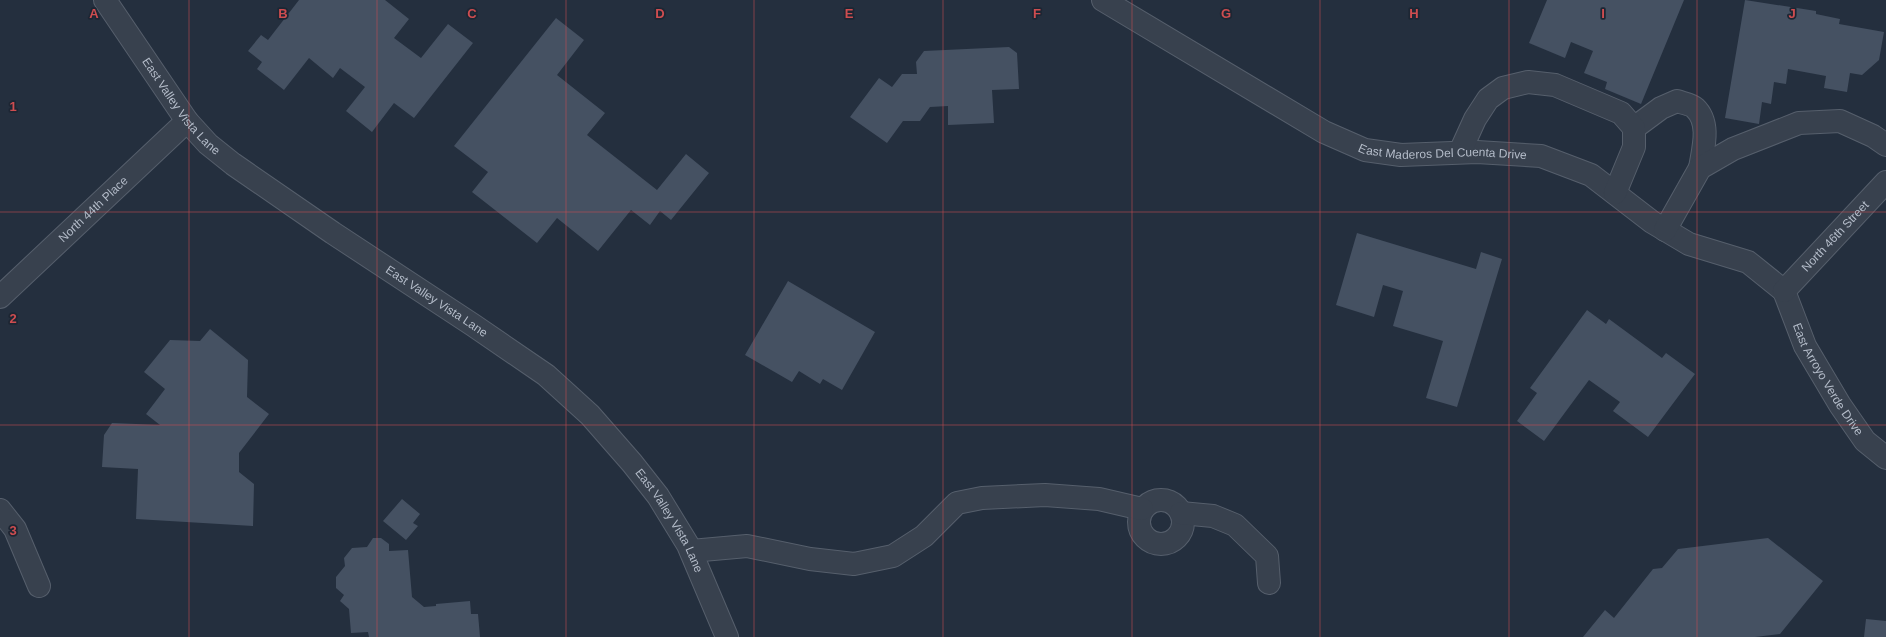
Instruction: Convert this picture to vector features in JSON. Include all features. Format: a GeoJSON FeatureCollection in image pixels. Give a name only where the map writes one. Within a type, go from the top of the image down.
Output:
{"type":"FeatureCollection","features":[{"type":"Feature","properties":{"kind":"street","name":"East Valley Vista Lane"},"geometry":{"type":"LineString","coordinates":[[105,0],[187,121],[208,144],[233,164],[333,233],[546,375],[590,415],[632,463],[658,496],[691,551],[727,637]]}},
{"type":"Feature","properties":{"kind":"street","name":"East Maderos Del Cuenta Drive"},"geometry":{"type":"LineString","coordinates":[[1103,0],[1324,132],[1365,150],[1401,155],[1477,152],[1541,156],[1591,175],[1665,230],[1689,244],[1748,262],[1784,291]]}},
{"type":"Feature","properties":{"kind":"street"},"geometry":{"type":"LineString","coordinates":[[1460,152],[1475,119],[1488,99],[1503,88],[1528,82],[1555,84],[1621,113],[1634,128],[1634,147],[1615,193]]}},
{"type":"Feature","properties":{"kind":"street"},"geometry":{"type":"LineString","coordinates":[[1634,128],[1661,108],[1677,101],[1694,107],[1704,119],[1704,140],[1700,168],[1665,230]]}},
{"type":"Feature","properties":{"kind":"street","name":"North 44th Place"},"geometry":{"type":"LineString","coordinates":[[0,297],[187,121]]}},
{"type":"Feature","properties":{"kind":"street"},"geometry":{"type":"LineString","coordinates":[[1700,168],[1733,149],[1799,123],[1840,121],[1873,136],[1886,145]]}},
{"type":"Feature","properties":{"kind":"street","name":"North 46th Street"},"geometry":{"type":"LineString","coordinates":[[1784,291],[1886,182]]}},
{"type":"Feature","properties":{"kind":"street","name":"East Arroyo Verde Drive"},"geometry":{"type":"LineString","coordinates":[[1784,291],[1805,346],[1840,405],[1865,441],[1886,458]]}},
{"type":"Feature","properties":{"kind":"street"},"geometry":{"type":"LineString","coordinates":[[691,551],[747,546],[810,559],[854,564],[893,556],[924,536],[957,503],[982,498],[1045,495],[1099,499],[1142,508]]}},
{"type":"Feature","properties":{"kind":"street"},"geometry":{"type":"LineString","coordinates":[[1162,499],[1170,501],[1181,513],[1184,520],[1180,535],[1168,544],[1154,544],[1143,535],[1138,522],[1142,508],[1148,503],[1162,499]]}},
{"type":"Feature","properties":{"kind":"street"},"geometry":{"type":"LineString","coordinates":[[0,510],[14,529],[39,586]]}},
{"type":"Feature","properties":{"kind":"street"},"geometry":{"type":"LineString","coordinates":[[1181,513],[1213,516],[1235,525],[1267,556],[1269,583]]}},
{"type":"Feature","properties":{"kind":"building"},"geometry":{"type":"Polygon","coordinates":[[[299,0],[385,0],[409,19],[394,38],[421,58],[448,24],[473,43],[414,118],[394,103],[372,132],[346,111],[365,87],[340,68],[333,78],[309,58],[284,90],[257,69],[262,62],[248,51],[261,35],[268,40],[299,0]]]}},
{"type":"Feature","properties":{"kind":"building"},"geometry":{"type":"Polygon","coordinates":[[[1547,0],[1684,0],[1641,104],[1605,89],[1607,82],[1584,73],[1593,51],[1571,42],[1565,58],[1529,43],[1547,0]]]}},
{"type":"Feature","properties":{"kind":"building"},"geometry":{"type":"Polygon","coordinates":[[[1745,0],[1816,11],[1816,14],[1840,19],[1839,24],[1884,32],[1879,60],[1862,75],[1850,73],[1847,92],[1824,88],[1826,76],[1788,69],[1786,84],[1774,82],[1771,104],[1762,102],[1759,124],[1725,118],[1745,0]]]}},
{"type":"Feature","properties":{"kind":"building"},"geometry":{"type":"Polygon","coordinates":[[[556,18],[584,40],[557,75],[605,113],[587,135],[657,190],[686,154],[709,173],[671,220],[660,211],[650,225],[631,210],[598,251],[557,218],[537,243],[472,192],[488,172],[454,146],[556,18]]]}},
{"type":"Feature","properties":{"kind":"building"},"geometry":{"type":"Polygon","coordinates":[[[1009,47],[1017,53],[1019,89],[992,90],[994,123],[948,125],[948,106],[930,107],[920,121],[903,121],[887,143],[850,117],[879,78],[892,87],[902,74],[917,74],[916,62],[924,51],[1009,47]]]}},
{"type":"Feature","properties":{"kind":"building"},"geometry":{"type":"Polygon","coordinates":[[[1357,233],[1476,269],[1481,252],[1502,259],[1457,407],[1426,398],[1443,341],[1393,326],[1403,291],[1383,285],[1374,317],[1336,305],[1357,233]]]}},
{"type":"Feature","properties":{"kind":"building"},"geometry":{"type":"Polygon","coordinates":[[[788,281],[875,332],[842,390],[823,379],[820,384],[799,371],[792,382],[745,355],[788,281]]]}},
{"type":"Feature","properties":{"kind":"building"},"geometry":{"type":"Polygon","coordinates":[[[1587,310],[1606,324],[1609,319],[1662,358],[1666,353],[1695,374],[1648,437],[1613,411],[1620,402],[1589,380],[1544,441],[1517,421],[1537,393],[1530,388],[1587,310]]]}},
{"type":"Feature","properties":{"kind":"building"},"geometry":{"type":"Polygon","coordinates":[[[210,329],[248,360],[247,397],[269,414],[239,453],[239,472],[254,484],[253,526],[136,519],[138,469],[102,467],[104,435],[112,423],[160,425],[146,414],[165,389],[144,372],[170,340],[200,341],[210,329]]]}},
{"type":"Feature","properties":{"kind":"building"},"geometry":{"type":"Polygon","coordinates":[[[402,499],[420,514],[413,523],[418,526],[406,540],[383,521],[402,499]]]}},
{"type":"Feature","properties":{"kind":"building"},"geometry":{"type":"Polygon","coordinates":[[[373,538],[381,538],[389,544],[389,551],[408,550],[412,597],[424,607],[436,606],[436,604],[470,601],[471,614],[478,614],[480,637],[369,637],[368,632],[351,633],[349,609],[340,601],[344,595],[336,588],[336,577],[345,566],[344,558],[352,548],[367,547],[373,538]]]}},
{"type":"Feature","properties":{"kind":"building"},"geometry":{"type":"Polygon","coordinates":[[[1768,538],[1823,581],[1780,634],[1755,637],[1583,637],[1605,610],[1614,618],[1653,569],[1662,568],[1678,549],[1768,538]]]}},
{"type":"Feature","properties":{"kind":"building"},"geometry":{"type":"Polygon","coordinates":[[[1866,619],[1886,621],[1886,637],[1864,637],[1866,619]]]}}]}
